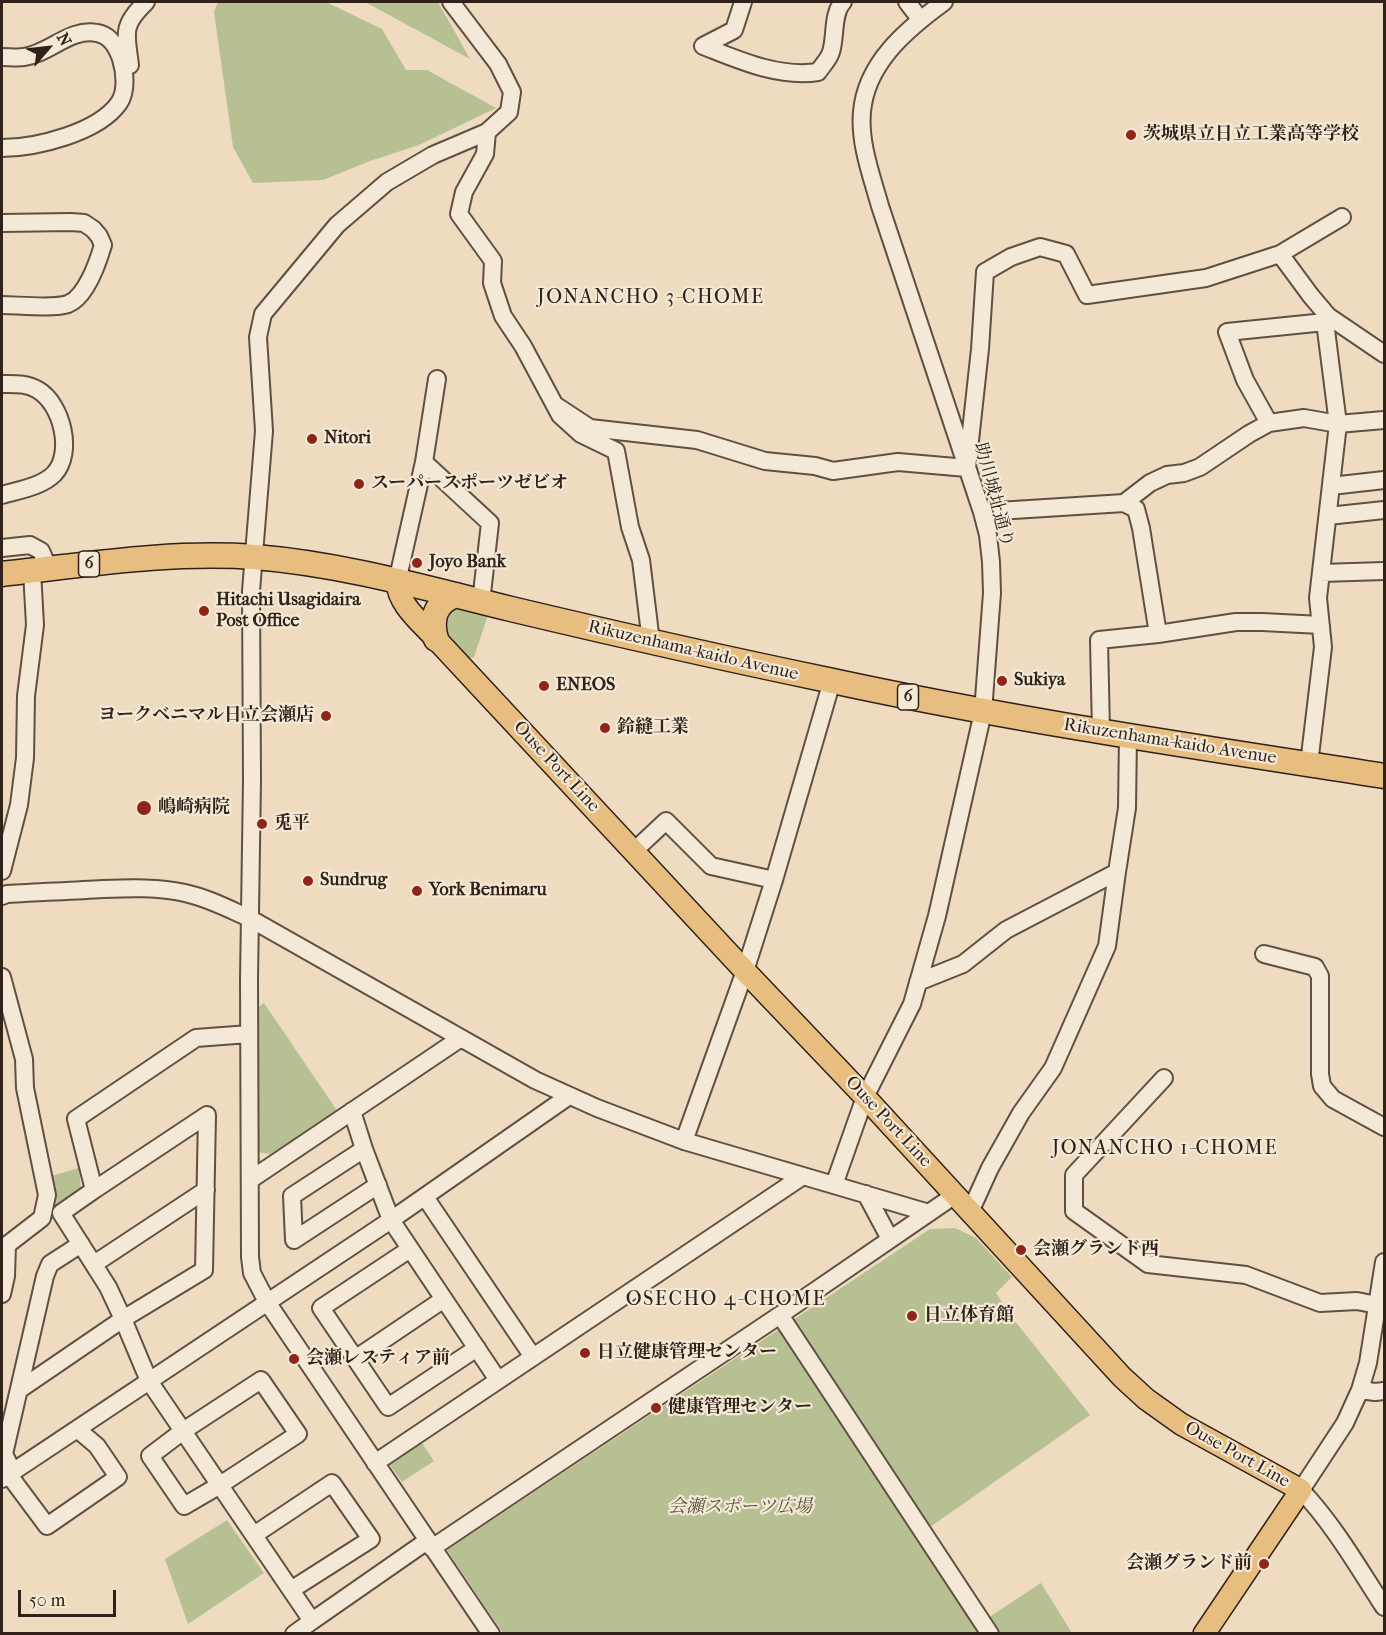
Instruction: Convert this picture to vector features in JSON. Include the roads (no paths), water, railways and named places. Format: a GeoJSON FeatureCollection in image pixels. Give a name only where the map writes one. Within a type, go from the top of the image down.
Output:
{"type":"FeatureCollection","features":[{"type":"Feature","properties":{"kind":"highway","name":"Rikuzenhama-kaido Avenue"},"geometry":{"type":"LineString","coordinates":[[2,574],[151,558],[201,556],[253,557],[327,567],[357,572],[651,642],[983,712],[1384,776]]}},
{"type":"Feature","properties":{"kind":"highway"},"geometry":{"type":"LineString","coordinates":[[436,639],[433,620],[436,610],[448,598],[456,595]]}},
{"type":"Feature","properties":{"kind":"main road","name":"Ouse Port Line"},"geometry":{"type":"LineString","coordinates":[[398,582],[398,589],[404,603],[436,639],[865,1097],[1093,1346],[1146,1399],[1181,1424],[1301,1490],[1204,1634]]}},
{"type":"Feature","properties":{"kind":"street"},"geometry":{"type":"LineString","coordinates":[[2,148],[36,144],[85,129],[125,99],[130,85],[130,64],[126,42],[128,24],[132,16],[146,2]]}},
{"type":"Feature","properties":{"kind":"street"},"geometry":{"type":"LineString","coordinates":[[452,2],[498,64],[512,92],[509,112],[488,132],[434,155],[387,182],[337,225],[263,314],[258,337],[264,431],[251,591],[252,780],[249,918],[251,1265],[257,1286],[267,1302],[491,1634]]}},
{"type":"Feature","properties":{"kind":"street"},"geometry":{"type":"LineString","coordinates":[[743,2],[734,30],[703,46],[753,66],[801,74],[818,72],[831,55],[836,17],[840,4],[843,2]]}},
{"type":"Feature","properties":{"kind":"street"},"geometry":{"type":"LineString","coordinates":[[907,2],[920,19]]}},
{"type":"Feature","properties":{"kind":"street","name":"助川城址通り"},"geometry":{"type":"LineString","coordinates":[[834,1185],[865,1097],[912,1004],[937,916],[983,712],[992,593],[988,535],[880,206],[863,135],[862,113],[872,76],[899,39],[920,19],[944,2]]}},
{"type":"Feature","properties":{"kind":"street"},"geometry":{"type":"LineString","coordinates":[[2,57],[25,57],[51,47],[75,33],[100,33],[112,41],[125,75],[123,93],[118,104]]}},
{"type":"Feature","properties":{"kind":"street"},"geometry":{"type":"LineString","coordinates":[[488,132],[485,154],[464,192],[459,214],[493,261],[492,283],[502,316],[523,346],[560,415],[581,434],[616,451],[630,527],[641,560],[651,642]]}},
{"type":"Feature","properties":{"kind":"street"},"geometry":{"type":"LineString","coordinates":[[555,405],[590,428],[697,441],[765,461],[815,466],[833,471],[898,462],[967,468],[980,349],[985,272],[1011,257],[1040,247],[1066,254],[1087,295],[1206,278],[1280,254],[1342,217]]}},
{"type":"Feature","properties":{"kind":"street"},"geometry":{"type":"LineString","coordinates":[[2,223],[84,223],[93,229],[103,245],[92,276],[82,292],[68,304],[2,305]]}},
{"type":"Feature","properties":{"kind":"street"},"geometry":{"type":"LineString","coordinates":[[1280,254],[1330,321],[1338,424],[1318,598],[1323,647],[1309,764]]}},
{"type":"Feature","properties":{"kind":"street"},"geometry":{"type":"LineString","coordinates":[[1269,423],[1245,380],[1227,332],[1330,321],[1384,354]]}},
{"type":"Feature","properties":{"kind":"street"},"geometry":{"type":"LineString","coordinates":[[398,582],[424,462],[437,379]]}},
{"type":"Feature","properties":{"kind":"street"},"geometry":{"type":"LineString","coordinates":[[2,384],[24,384],[39,390],[50,402],[63,427],[64,446],[62,460],[54,474],[38,484],[2,495]]}},
{"type":"Feature","properties":{"kind":"street"},"geometry":{"type":"LineString","coordinates":[[1124,503],[1150,483],[1167,475],[1184,473],[1200,467],[1269,423],[1304,418],[1338,424],[1384,420]]}},
{"type":"Feature","properties":{"kind":"street"},"geometry":{"type":"LineString","coordinates":[[424,462],[490,523],[481,602]]}},
{"type":"Feature","properties":{"kind":"street"},"geometry":{"type":"LineString","coordinates":[[1331,486],[1384,480]]}},
{"type":"Feature","properties":{"kind":"street"},"geometry":{"type":"LineString","coordinates":[[982,512],[1124,503],[1136,509],[1158,634]]}},
{"type":"Feature","properties":{"kind":"street"},"geometry":{"type":"LineString","coordinates":[[1328,516],[1384,510]]}},
{"type":"Feature","properties":{"kind":"street"},"geometry":{"type":"LineString","coordinates":[[2,548],[30,545],[41,551],[41,570],[26,696],[25,758],[19,805],[9,813],[2,871]]}},
{"type":"Feature","properties":{"kind":"street"},"geometry":{"type":"LineString","coordinates":[[1321,573],[1384,572]]}},
{"type":"Feature","properties":{"kind":"street"},"geometry":{"type":"LineString","coordinates":[[1101,732],[1099,640],[1236,622],[1321,625]]}},
{"type":"Feature","properties":{"kind":"street"},"geometry":{"type":"LineString","coordinates":[[684,1141],[746,971],[832,681]]}},
{"type":"Feature","properties":{"kind":"street"},"geometry":{"type":"LineString","coordinates":[[970,1212],[990,1167],[1021,1113],[1053,1068],[1107,946],[1127,808],[1128,736]]}},
{"type":"Feature","properties":{"kind":"street"},"geometry":{"type":"LineString","coordinates":[[634,851],[666,821],[711,866],[774,880]]}},
{"type":"Feature","properties":{"kind":"street"},"geometry":{"type":"LineString","coordinates":[[918,982],[963,964],[1006,930],[1117,872]]}},
{"type":"Feature","properties":{"kind":"street"},"geometry":{"type":"LineString","coordinates":[[2,896],[105,889],[164,890],[184,892],[206,899],[249,918],[461,1038],[569,1096],[684,1141],[929,1213]]}},
{"type":"Feature","properties":{"kind":"street"},"geometry":{"type":"LineString","coordinates":[[1264,954],[1315,967],[1320,976],[1322,1086],[1333,1099],[1384,1127]]}},
{"type":"Feature","properties":{"kind":"street"},"geometry":{"type":"LineString","coordinates":[[2,977],[24,1059],[25,1088],[47,1195],[42,1218],[4,1244],[6,1276],[2,1291]]}},
{"type":"Feature","properties":{"kind":"street"},"geometry":{"type":"LineString","coordinates":[[94,1190],[76,1119],[196,1038],[249,1034]]}},
{"type":"Feature","properties":{"kind":"street"},"geometry":{"type":"LineString","coordinates":[[250,1180],[461,1038]]}},
{"type":"Feature","properties":{"kind":"street"},"geometry":{"type":"LineString","coordinates":[[1164,1078],[1074,1175],[1074,1210],[1148,1264],[1246,1275],[1320,1303],[1357,1301],[1377,1305]]}},
{"type":"Feature","properties":{"kind":"street"},"geometry":{"type":"LineString","coordinates":[[8,1475],[391,1220],[569,1096]]}},
{"type":"Feature","properties":{"kind":"street"},"geometry":{"type":"LineString","coordinates":[[352,1112],[391,1220],[498,1380]]}},
{"type":"Feature","properties":{"kind":"street"},"geometry":{"type":"LineString","coordinates":[[19,1390],[123,1319],[204,1270],[207,1115],[61,1212],[108,1287],[123,1319],[149,1381],[312,1621]]}},
{"type":"Feature","properties":{"kind":"street"},"geometry":{"type":"LineString","coordinates":[[364,1149],[292,1196],[294,1240],[378,1185]]}},
{"type":"Feature","properties":{"kind":"street"},"geometry":{"type":"LineString","coordinates":[[375,1462],[803,1176]]}},
{"type":"Feature","properties":{"kind":"street"},"geometry":{"type":"LineString","coordinates":[[94,1264],[206,1190]]}},
{"type":"Feature","properties":{"kind":"street"},"geometry":{"type":"LineString","coordinates":[[866,1194],[890,1239]]}},
{"type":"Feature","properties":{"kind":"street"},"geometry":{"type":"LineString","coordinates":[[294,1634],[780,1315],[955,1195]]}},
{"type":"Feature","properties":{"kind":"street"},"geometry":{"type":"LineString","coordinates":[[425,1197],[533,1357]]}},
{"type":"Feature","properties":{"kind":"street"},"geometry":{"type":"LineString","coordinates":[[77,1429],[97,1446],[118,1477],[47,1526],[8,1475],[4,1455],[45,1276],[50,1264],[81,1244]]}},
{"type":"Feature","properties":{"kind":"street"},"geometry":{"type":"LineString","coordinates":[[410,1249],[321,1308],[387,1407],[477,1348]]}},
{"type":"Feature","properties":{"kind":"street"},"geometry":{"type":"LineString","coordinates":[[1384,1262],[1368,1363],[1360,1390],[1345,1423],[1301,1490],[1332,1526],[1384,1607]]}},
{"type":"Feature","properties":{"kind":"street"},"geometry":{"type":"LineString","coordinates":[[355,1359],[444,1299]]}},
{"type":"Feature","properties":{"kind":"street"},"geometry":{"type":"LineString","coordinates":[[780,1315],[990,1634]]}},
{"type":"Feature","properties":{"kind":"street"},"geometry":{"type":"LineString","coordinates":[[261,1380],[298,1434],[184,1506],[150,1456],[183,1431],[261,1380]]}},
{"type":"Feature","properties":{"kind":"street"},"geometry":{"type":"LineString","coordinates":[[1360,1390],[1384,1391]]}},
{"type":"Feature","properties":{"kind":"street"},"geometry":{"type":"LineString","coordinates":[[254,1535],[332,1483],[371,1539],[291,1590]]}},
{"type":"Feature","properties":{"kind":"place","name":"茨城県立日立工業高等学校"},"geometry":{"type":"Point","coordinates":[1131,135]}},
{"type":"Feature","properties":{"kind":"place","name":"Nitori"},"geometry":{"type":"Point","coordinates":[312,439]}},
{"type":"Feature","properties":{"kind":"place","name":"スーパースポーツゼビオ"},"geometry":{"type":"Point","coordinates":[359,484]}},
{"type":"Feature","properties":{"kind":"place","name":"Joyo Bank"},"geometry":{"type":"Point","coordinates":[417,563]}},
{"type":"Feature","properties":{"kind":"place","name":"Hitachi Usagidaira Post Office"},"geometry":{"type":"Point","coordinates":[204,611]}},
{"type":"Feature","properties":{"kind":"place","name":"Sukiya"},"geometry":{"type":"Point","coordinates":[1002,681]}},
{"type":"Feature","properties":{"kind":"place","name":"ENEOS"},"geometry":{"type":"Point","coordinates":[544,686]}},
{"type":"Feature","properties":{"kind":"place","name":"ヨークベニマル日立会瀬店"},"geometry":{"type":"Point","coordinates":[326,716]}},
{"type":"Feature","properties":{"kind":"place","name":"鈴縫工業"},"geometry":{"type":"Point","coordinates":[605,728]}},
{"type":"Feature","properties":{"kind":"place","name":"嶋崎病院"},"geometry":{"type":"Point","coordinates":[144,808]}},
{"type":"Feature","properties":{"kind":"place","name":"兎平"},"geometry":{"type":"Point","coordinates":[262,824]}},
{"type":"Feature","properties":{"kind":"place","name":"Sundrug"},"geometry":{"type":"Point","coordinates":[308,881]}},
{"type":"Feature","properties":{"kind":"place","name":"York Benimaru"},"geometry":{"type":"Point","coordinates":[417,891]}},
{"type":"Feature","properties":{"kind":"place","name":"会瀬グランド西"},"geometry":{"type":"Point","coordinates":[1021,1250]}},
{"type":"Feature","properties":{"kind":"place","name":"日立体育館"},"geometry":{"type":"Point","coordinates":[912,1316]}},
{"type":"Feature","properties":{"kind":"place","name":"日立健康管理センター"},"geometry":{"type":"Point","coordinates":[585,1353]}},
{"type":"Feature","properties":{"kind":"place","name":"会瀬レスティア前"},"geometry":{"type":"Point","coordinates":[294,1359]}},
{"type":"Feature","properties":{"kind":"place","name":"健康管理センター"},"geometry":{"type":"Point","coordinates":[656,1408]}},
{"type":"Feature","properties":{"kind":"place","name":"会瀬グランド前"},"geometry":{"type":"Point","coordinates":[1264,1564]}},
{"type":"Feature","properties":{"kind":"district","name":"JONANCHO 3-CHOME"},"geometry":{"type":"Point","coordinates":[651,298]}},
{"type":"Feature","properties":{"kind":"district","name":"JONANCHO 1-CHOME"},"geometry":{"type":"Point","coordinates":[1165,1149]}},
{"type":"Feature","properties":{"kind":"district","name":"OSECHO 4-CHOME"},"geometry":{"type":"Point","coordinates":[726,1300]}},
{"type":"Feature","properties":{"kind":"park label","name":"会瀬スポーツ広場"},"geometry":{"type":"Point","coordinates":[740,1508]}}]}
